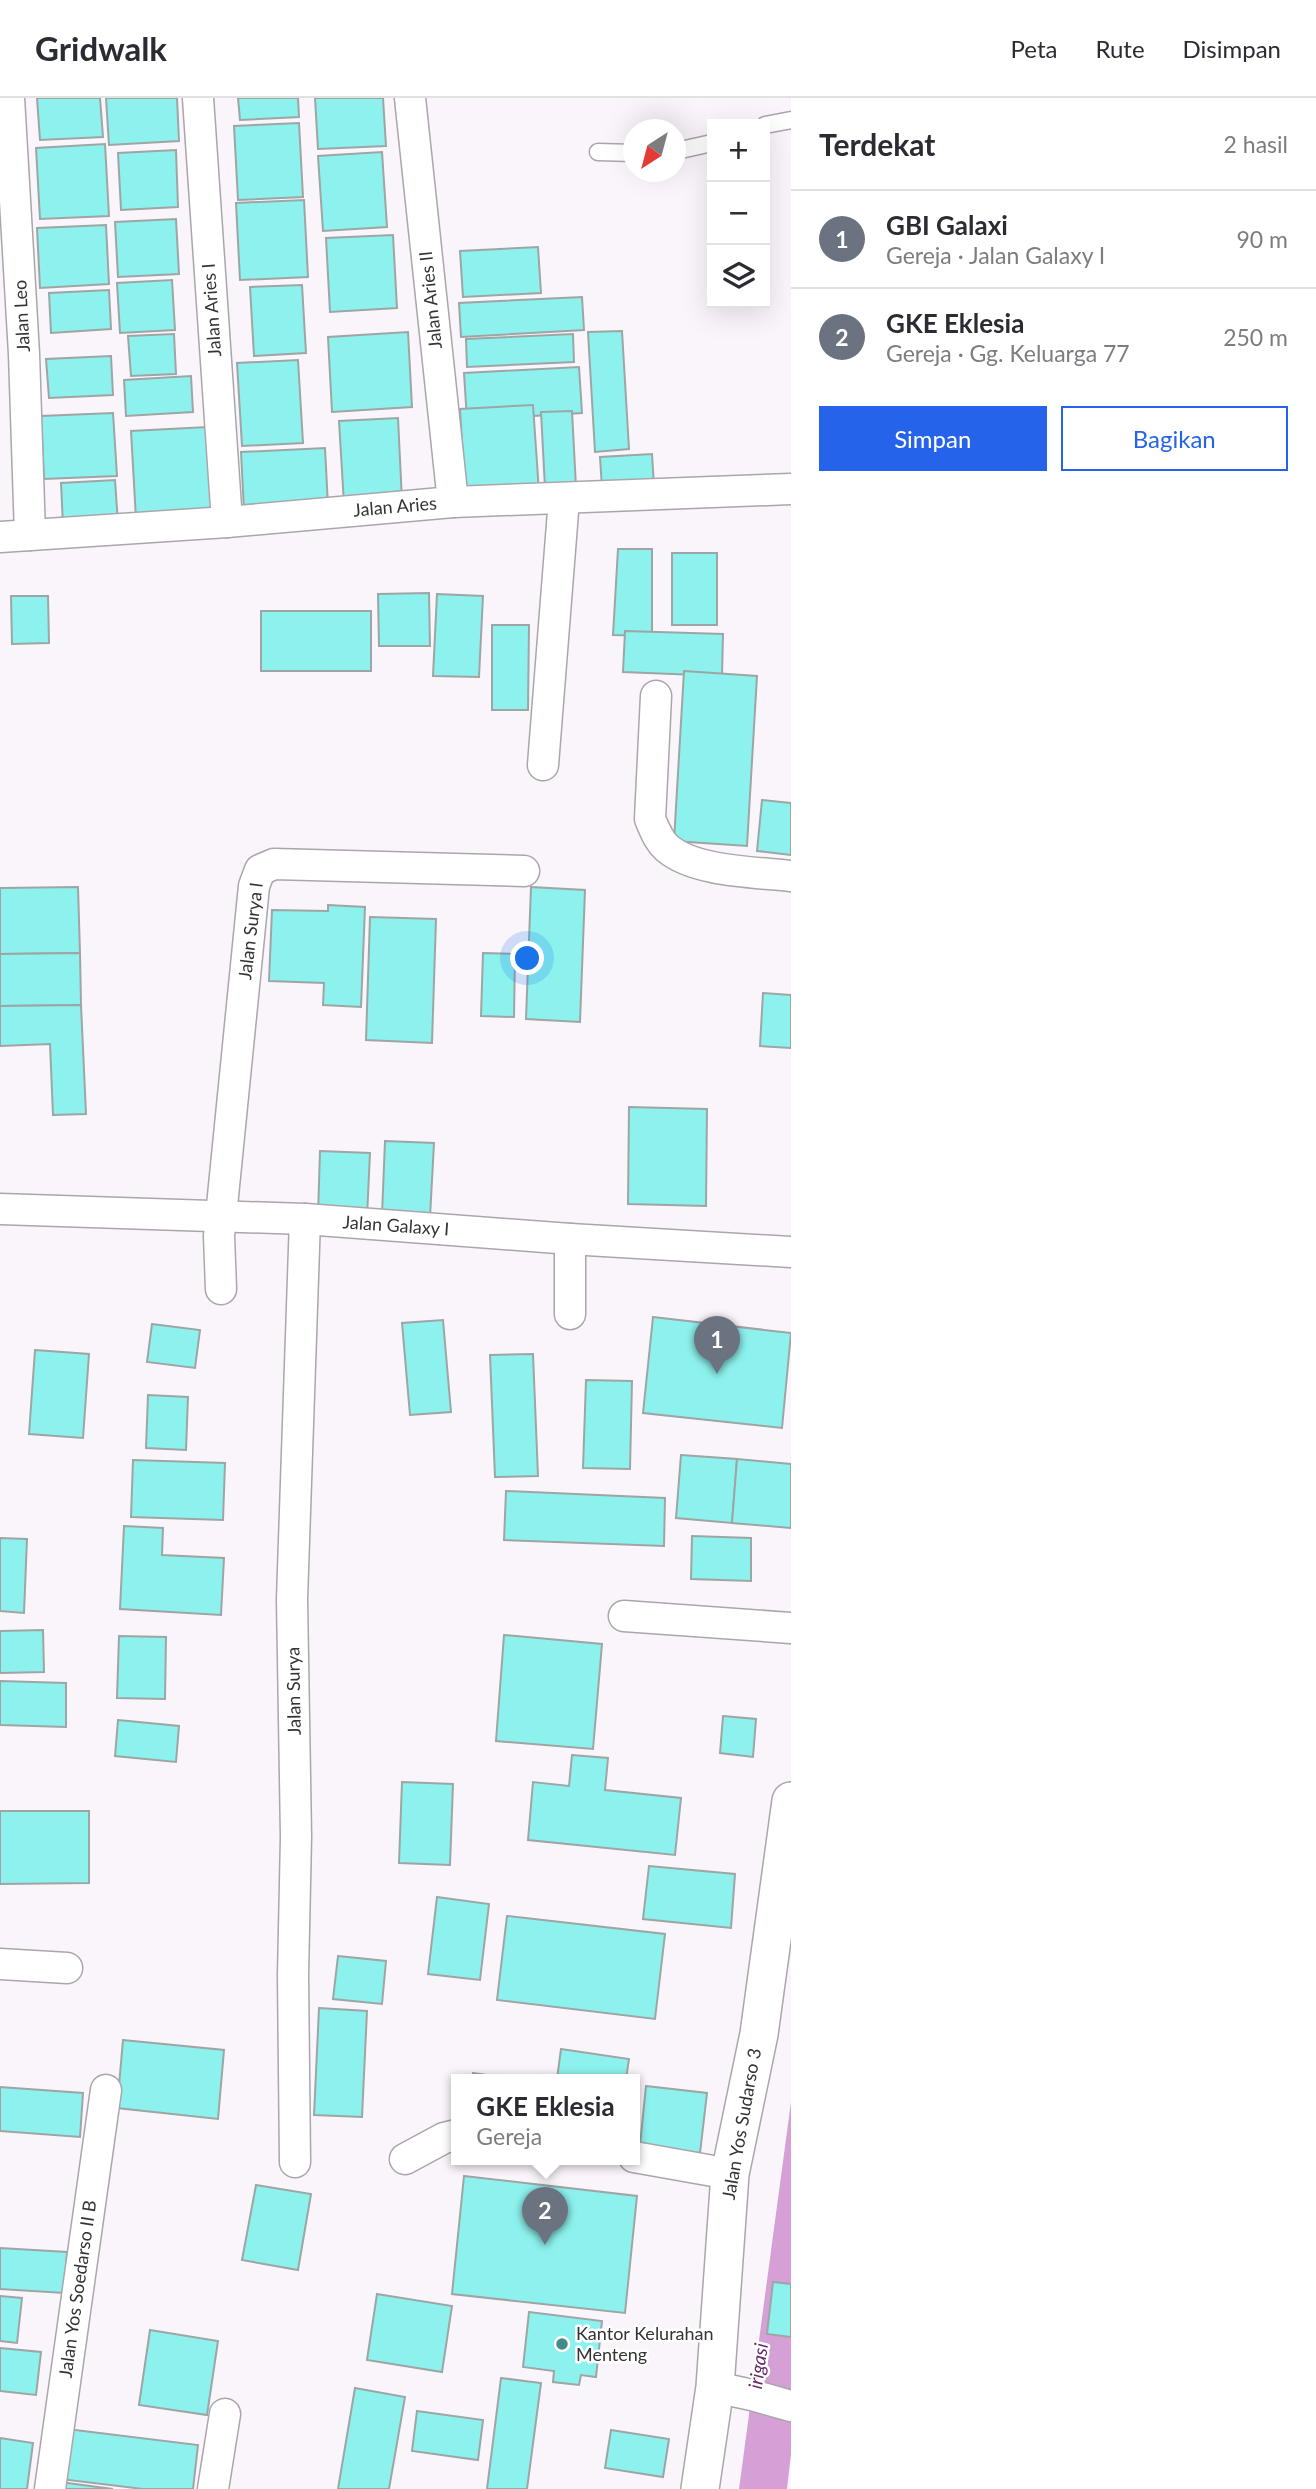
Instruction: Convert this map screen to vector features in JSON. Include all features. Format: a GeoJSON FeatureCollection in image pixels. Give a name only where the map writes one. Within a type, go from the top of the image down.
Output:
{"type":"FeatureCollection","features":[{"type":"Feature","properties":{"kind":"street","name":"Jalan Leo"},"geometry":{"type":"LineString","coordinates":[[9,98],[6,149],[12,354],[30,535]]}},
{"type":"Feature","properties":{"kind":"street","name":"Jalan Aries I"},"geometry":{"type":"LineString","coordinates":[[198,98],[227,522]]}},
{"type":"Feature","properties":{"kind":"street","name":"Jalan Aries II"},"geometry":{"type":"LineString","coordinates":[[410,98],[453,502]]}},
{"type":"Feature","properties":{"kind":"street","name":"Jalan Aries"},"geometry":{"type":"LineString","coordinates":[[0,537],[227,522],[453,502],[791,489]]}},
{"type":"Feature","properties":{"kind":"street"},"geometry":{"type":"LineString","coordinates":[[543,765],[564,499]]}},
{"type":"Feature","properties":{"kind":"street"},"geometry":{"type":"LineString","coordinates":[[656,696],[650,819],[657,835],[667,847],[684,858],[707,865],[791,876]]}},
{"type":"Feature","properties":{"kind":"street","name":"Jalan Surya I"},"geometry":{"type":"LineString","coordinates":[[220,1250],[254,886],[260,870],[274,864],[524,871]]}},
{"type":"Feature","properties":{"kind":"street","name":"Jalan Galaxy I"},"geometry":{"type":"LineString","coordinates":[[0,1209],[220,1250],[305,1238],[570,1259],[791,1252]]}},
{"type":"Feature","properties":{"kind":"street","name":"Jalan Surya"},"geometry":{"type":"LineString","coordinates":[[295,2162],[293,1967],[296,1838],[292,1599],[305,1238]]}},
{"type":"Feature","properties":{"kind":"street"},"geometry":{"type":"LineString","coordinates":[[570,1259],[570,1314]]}},
{"type":"Feature","properties":{"kind":"street"},"geometry":{"type":"LineString","coordinates":[[624,1616],[791,1628]]}},
{"type":"Feature","properties":{"kind":"street","name":"Jalan Yos Sudarso 3"},"geometry":{"type":"LineString","coordinates":[[700,2489],[715,2387],[730,2174],[759,2034],[791,1801]]}},
{"type":"Feature","properties":{"kind":"street"},"geometry":{"type":"LineString","coordinates":[[0,1964],[67,1968]]}},
{"type":"Feature","properties":{"kind":"street","name":"Jalan Yos Soedarso II B"},"geometry":{"type":"LineString","coordinates":[[50,2489],[106,2090]]}},
{"type":"Feature","properties":{"kind":"street"},"geometry":{"type":"LineString","coordinates":[[405,2159],[451,2136]]}},
{"type":"Feature","properties":{"kind":"street"},"geometry":{"type":"LineString","coordinates":[[640,2158],[730,2174]]}},
{"type":"Feature","properties":{"kind":"street"},"geometry":{"type":"LineString","coordinates":[[715,2387],[791,2406]]}},
{"type":"Feature","properties":{"kind":"street"},"geometry":{"type":"LineString","coordinates":[[213,2489],[225,2414]]}},
{"type":"Feature","properties":{"kind":"lane"},"geometry":{"type":"LineString","coordinates":[[770,124],[791,120]]}},
{"type":"Feature","properties":{"kind":"lane"},"geometry":{"type":"LineString","coordinates":[[686,149],[707,144]]}},
{"type":"Feature","properties":{"kind":"lane"},"geometry":{"type":"LineString","coordinates":[[598,152],[623,153]]}},
{"type":"Feature","properties":{"kind":"water","name":"irigasi"},"geometry":{"type":"Polygon","coordinates":[[[791,2102],[791,2454],[787,2489],[739,2489],[791,2102]]]}},
{"type":"Feature","properties":{"kind":"building"},"geometry":{"type":"Polygon","coordinates":[[[37,98],[100,98],[103,137],[40,140],[37,98]]]}},
{"type":"Feature","properties":{"kind":"building"},"geometry":{"type":"Polygon","coordinates":[[[106,98],[177,98],[179,141],[109,145],[106,98]]]}},
{"type":"Feature","properties":{"kind":"building"},"geometry":{"type":"Polygon","coordinates":[[[238,98],[298,98],[299,117],[240,120],[238,98]]]}},
{"type":"Feature","properties":{"kind":"building"},"geometry":{"type":"Polygon","coordinates":[[[315,98],[383,98],[386,146],[318,149],[315,98]]]}},
{"type":"Feature","properties":{"kind":"building"},"geometry":{"type":"Polygon","coordinates":[[[299,123],[303,197],[238,200],[234,126],[299,123]]]}},
{"type":"Feature","properties":{"kind":"building"},"geometry":{"type":"Polygon","coordinates":[[[105,144],[109,216],[40,219],[36,148],[105,144]]]}},
{"type":"Feature","properties":{"kind":"building"},"geometry":{"type":"Polygon","coordinates":[[[176,150],[178,207],[121,210],[118,153],[176,150]]]}},
{"type":"Feature","properties":{"kind":"building"},"geometry":{"type":"Polygon","coordinates":[[[382,152],[387,227],[323,231],[318,156],[382,152]]]}},
{"type":"Feature","properties":{"kind":"building"},"geometry":{"type":"Polygon","coordinates":[[[304,200],[308,277],[240,280],[236,203],[304,200]]]}},
{"type":"Feature","properties":{"kind":"building"},"geometry":{"type":"Polygon","coordinates":[[[176,219],[179,274],[118,277],[115,222],[176,219]]]}},
{"type":"Feature","properties":{"kind":"building"},"geometry":{"type":"Polygon","coordinates":[[[106,225],[109,284],[40,288],[37,228],[106,225]]]}},
{"type":"Feature","properties":{"kind":"building"},"geometry":{"type":"Polygon","coordinates":[[[393,235],[397,308],[330,312],[326,238],[393,235]]]}},
{"type":"Feature","properties":{"kind":"building"},"geometry":{"type":"Polygon","coordinates":[[[538,247],[541,293],[463,297],[460,251],[538,247]]]}},
{"type":"Feature","properties":{"kind":"building"},"geometry":{"type":"Polygon","coordinates":[[[172,280],[175,330],[120,333],[117,283],[172,280]]]}},
{"type":"Feature","properties":{"kind":"building"},"geometry":{"type":"Polygon","coordinates":[[[302,285],[306,353],[254,356],[250,287],[302,285]]]}},
{"type":"Feature","properties":{"kind":"building"},"geometry":{"type":"Polygon","coordinates":[[[109,290],[111,329],[51,333],[49,293],[109,290]]]}},
{"type":"Feature","properties":{"kind":"building"},"geometry":{"type":"Polygon","coordinates":[[[582,297],[584,330],[461,337],[459,303],[582,297]]]}},
{"type":"Feature","properties":{"kind":"building"},"geometry":{"type":"Polygon","coordinates":[[[622,331],[629,449],[595,452],[588,332],[622,331]]]}},
{"type":"Feature","properties":{"kind":"building"},"geometry":{"type":"Polygon","coordinates":[[[408,332],[412,407],[332,412],[328,337],[408,332]]]}},
{"type":"Feature","properties":{"kind":"building"},"geometry":{"type":"Polygon","coordinates":[[[174,334],[176,374],[131,376],[128,336],[174,334]]]}},
{"type":"Feature","properties":{"kind":"building"},"geometry":{"type":"Polygon","coordinates":[[[573,334],[574,362],[467,367],[466,339],[573,334]]]}},
{"type":"Feature","properties":{"kind":"building"},"geometry":{"type":"Polygon","coordinates":[[[111,356],[113,395],[49,398],[46,359],[111,356]]]}},
{"type":"Feature","properties":{"kind":"building"},"geometry":{"type":"Polygon","coordinates":[[[298,360],[303,443],[242,446],[237,363],[298,360]]]}},
{"type":"Feature","properties":{"kind":"building"},"geometry":{"type":"Polygon","coordinates":[[[579,367],[582,413],[467,420],[464,373],[579,367]]]}},
{"type":"Feature","properties":{"kind":"building"},"geometry":{"type":"Polygon","coordinates":[[[191,376],[193,412],[126,416],[124,380],[191,376]]]}},
{"type":"Feature","properties":{"kind":"building"},"geometry":{"type":"Polygon","coordinates":[[[533,405],[539,492],[465,495],[460,409],[533,405]]]}},
{"type":"Feature","properties":{"kind":"building"},"geometry":{"type":"Polygon","coordinates":[[[572,411],[576,487],[545,488],[541,412],[572,411]]]}},
{"type":"Feature","properties":{"kind":"building"},"geometry":{"type":"Polygon","coordinates":[[[113,413],[117,476],[44,479],[41,416],[113,413]]]}},
{"type":"Feature","properties":{"kind":"building"},"geometry":{"type":"Polygon","coordinates":[[[398,418],[402,501],[344,504],[339,421],[398,418]]]}},
{"type":"Feature","properties":{"kind":"building"},"geometry":{"type":"Polygon","coordinates":[[[207,427],[213,515],[136,519],[131,431],[207,427]]]}},
{"type":"Feature","properties":{"kind":"building"},"geometry":{"type":"Polygon","coordinates":[[[325,448],[328,506],[244,511],[241,452],[325,448]]]}},
{"type":"Feature","properties":{"kind":"building"},"geometry":{"type":"Polygon","coordinates":[[[652,454],[654,486],[602,488],[600,457],[652,454]]]}},
{"type":"Feature","properties":{"kind":"building"},"geometry":{"type":"Polygon","coordinates":[[[115,480],[118,523],[63,526],[61,483],[115,480]]]}},
{"type":"Feature","properties":{"kind":"building"},"geometry":{"type":"Polygon","coordinates":[[[618,549],[652,549],[652,636],[613,635],[618,549]]]}},
{"type":"Feature","properties":{"kind":"building"},"geometry":{"type":"Polygon","coordinates":[[[672,553],[717,553],[717,625],[672,625],[672,553]]]}},
{"type":"Feature","properties":{"kind":"building"},"geometry":{"type":"Polygon","coordinates":[[[429,593],[430,646],[379,646],[378,594],[429,593]]]}},
{"type":"Feature","properties":{"kind":"building"},"geometry":{"type":"Polygon","coordinates":[[[437,594],[483,596],[479,677],[433,676],[437,594]]]}},
{"type":"Feature","properties":{"kind":"building"},"geometry":{"type":"Polygon","coordinates":[[[11,596],[48,596],[49,643],[12,644],[11,596]]]}},
{"type":"Feature","properties":{"kind":"building"},"geometry":{"type":"Polygon","coordinates":[[[261,611],[371,611],[371,671],[261,671],[261,611]]]}},
{"type":"Feature","properties":{"kind":"building"},"geometry":{"type":"Polygon","coordinates":[[[492,625],[529,625],[528,710],[492,710],[492,625]]]}},
{"type":"Feature","properties":{"kind":"building"},"geometry":{"type":"Polygon","coordinates":[[[625,631],[723,634],[722,676],[623,672],[625,631]]]}},
{"type":"Feature","properties":{"kind":"building"},"geometry":{"type":"Polygon","coordinates":[[[684,671],[757,676],[747,846],[674,841],[684,671]]]}},
{"type":"Feature","properties":{"kind":"building"},"geometry":{"type":"Polygon","coordinates":[[[762,800],[791,803],[791,855],[757,851],[762,800]]]}},
{"type":"Feature","properties":{"kind":"building"},"geometry":{"type":"Polygon","coordinates":[[[78,887],[80,953],[0,954],[0,888],[78,887]]]}},
{"type":"Feature","properties":{"kind":"building"},"geometry":{"type":"Polygon","coordinates":[[[531,887],[585,890],[580,1022],[526,1019],[531,887]]]}},
{"type":"Feature","properties":{"kind":"building"},"geometry":{"type":"Polygon","coordinates":[[[328,905],[365,907],[361,1007],[323,1005],[324,983],[269,981],[272,910],[328,911],[328,905]]]}},
{"type":"Feature","properties":{"kind":"building"},"geometry":{"type":"Polygon","coordinates":[[[370,917],[436,919],[432,1043],[366,1040],[370,917]]]}},
{"type":"Feature","properties":{"kind":"building"},"geometry":{"type":"Polygon","coordinates":[[[80,953],[81,1005],[0,1006],[0,954],[80,953]]]}},
{"type":"Feature","properties":{"kind":"building"},"geometry":{"type":"Polygon","coordinates":[[[483,953],[515,954],[514,1017],[481,1016],[483,953]]]}},
{"type":"Feature","properties":{"kind":"building"},"geometry":{"type":"Polygon","coordinates":[[[763,993],[791,995],[791,1048],[760,1046],[763,993]]]}},
{"type":"Feature","properties":{"kind":"building"},"geometry":{"type":"Polygon","coordinates":[[[81,1005],[86,1114],[53,1115],[50,1044],[0,1046],[0,1006],[81,1005]]]}},
{"type":"Feature","properties":{"kind":"building"},"geometry":{"type":"Polygon","coordinates":[[[629,1107],[707,1109],[706,1206],[628,1204],[629,1107]]]}},
{"type":"Feature","properties":{"kind":"building"},"geometry":{"type":"Polygon","coordinates":[[[385,1141],[434,1143],[430,1217],[382,1215],[385,1141]]]}},
{"type":"Feature","properties":{"kind":"building"},"geometry":{"type":"Polygon","coordinates":[[[320,1151],[370,1153],[367,1217],[318,1215],[320,1151]]]}},
{"type":"Feature","properties":{"kind":"building"},"geometry":{"type":"Polygon","coordinates":[[[653,1317],[791,1333],[782,1428],[643,1413],[653,1317]]]}},
{"type":"Feature","properties":{"kind":"building"},"geometry":{"type":"Polygon","coordinates":[[[443,1320],[451,1412],[410,1415],[402,1323],[443,1320]]]}},
{"type":"Feature","properties":{"kind":"building"},"geometry":{"type":"Polygon","coordinates":[[[152,1324],[200,1330],[195,1368],[147,1362],[152,1324]]]}},
{"type":"Feature","properties":{"kind":"building"},"geometry":{"type":"Polygon","coordinates":[[[35,1350],[89,1354],[83,1438],[29,1434],[35,1350]]]}},
{"type":"Feature","properties":{"kind":"building"},"geometry":{"type":"Polygon","coordinates":[[[533,1354],[538,1476],[495,1477],[490,1355],[533,1354]]]}},
{"type":"Feature","properties":{"kind":"building"},"geometry":{"type":"Polygon","coordinates":[[[586,1380],[632,1381],[630,1469],[583,1468],[586,1380]]]}},
{"type":"Feature","properties":{"kind":"building"},"geometry":{"type":"Polygon","coordinates":[[[148,1395],[188,1397],[186,1450],[146,1448],[148,1395]]]}},
{"type":"Feature","properties":{"kind":"building"},"geometry":{"type":"Polygon","coordinates":[[[681,1455],[737,1459],[732,1523],[676,1518],[681,1455]]]}},
{"type":"Feature","properties":{"kind":"building"},"geometry":{"type":"Polygon","coordinates":[[[737,1459],[791,1464],[791,1528],[732,1523],[737,1459]]]}},
{"type":"Feature","properties":{"kind":"building"},"geometry":{"type":"Polygon","coordinates":[[[133,1460],[225,1463],[223,1520],[131,1517],[133,1460]]]}},
{"type":"Feature","properties":{"kind":"building"},"geometry":{"type":"Polygon","coordinates":[[[506,1491],[665,1498],[664,1546],[504,1540],[506,1491]]]}},
{"type":"Feature","properties":{"kind":"building"},"geometry":{"type":"Polygon","coordinates":[[[124,1526],[163,1528],[162,1555],[224,1558],[221,1615],[120,1609],[124,1526]]]}},
{"type":"Feature","properties":{"kind":"building"},"geometry":{"type":"Polygon","coordinates":[[[692,1536],[751,1538],[751,1581],[691,1579],[692,1536]]]}},
{"type":"Feature","properties":{"kind":"building"},"geometry":{"type":"Polygon","coordinates":[[[0,1538],[27,1539],[24,1613],[0,1611],[0,1538]]]}},
{"type":"Feature","properties":{"kind":"building"},"geometry":{"type":"Polygon","coordinates":[[[43,1630],[44,1672],[0,1673],[0,1631],[43,1630]]]}},
{"type":"Feature","properties":{"kind":"building"},"geometry":{"type":"Polygon","coordinates":[[[504,1635],[602,1644],[593,1749],[496,1741],[504,1635]]]}},
{"type":"Feature","properties":{"kind":"building"},"geometry":{"type":"Polygon","coordinates":[[[119,1636],[166,1637],[165,1699],[117,1698],[119,1636]]]}},
{"type":"Feature","properties":{"kind":"building"},"geometry":{"type":"Polygon","coordinates":[[[0,1681],[66,1683],[66,1727],[0,1725],[0,1681]]]}},
{"type":"Feature","properties":{"kind":"building"},"geometry":{"type":"Polygon","coordinates":[[[723,1716],[756,1719],[753,1757],[720,1753],[723,1716]]]}},
{"type":"Feature","properties":{"kind":"building"},"geometry":{"type":"Polygon","coordinates":[[[118,1720],[179,1726],[176,1762],[115,1756],[118,1720]]]}},
{"type":"Feature","properties":{"kind":"building"},"geometry":{"type":"Polygon","coordinates":[[[572,1755],[608,1758],[605,1790],[681,1798],[675,1855],[528,1840],[533,1782],[569,1786],[572,1755]]]}},
{"type":"Feature","properties":{"kind":"building"},"geometry":{"type":"Polygon","coordinates":[[[402,1782],[453,1784],[450,1865],[399,1863],[402,1782]]]}},
{"type":"Feature","properties":{"kind":"building"},"geometry":{"type":"Polygon","coordinates":[[[0,1811],[89,1811],[89,1883],[0,1884],[0,1811]]]}},
{"type":"Feature","properties":{"kind":"building"},"geometry":{"type":"Polygon","coordinates":[[[649,1866],[735,1874],[731,1928],[643,1919],[649,1866]]]}},
{"type":"Feature","properties":{"kind":"building"},"geometry":{"type":"Polygon","coordinates":[[[437,1897],[489,1904],[480,1980],[428,1974],[437,1897]]]}},
{"type":"Feature","properties":{"kind":"building"},"geometry":{"type":"Polygon","coordinates":[[[507,1916],[665,1934],[655,2019],[497,2000],[507,1916]]]}},
{"type":"Feature","properties":{"kind":"building"},"geometry":{"type":"Polygon","coordinates":[[[338,1956],[386,1961],[382,2004],[333,1999],[338,1956]]]}},
{"type":"Feature","properties":{"kind":"building"},"geometry":{"type":"Polygon","coordinates":[[[319,2008],[367,2011],[362,2117],[314,2115],[319,2008]]]}},
{"type":"Feature","properties":{"kind":"building"},"geometry":{"type":"Polygon","coordinates":[[[123,2040],[224,2050],[218,2119],[117,2108],[123,2040]]]}},
{"type":"Feature","properties":{"kind":"building"},"geometry":{"type":"Polygon","coordinates":[[[561,2049],[629,2059],[627,2074],[558,2074],[561,2049]]]}},
{"type":"Feature","properties":{"kind":"building"},"geometry":{"type":"Polygon","coordinates":[[[646,2086],[707,2093],[700,2153],[640,2145],[646,2086]]]}},
{"type":"Feature","properties":{"kind":"building"},"geometry":{"type":"Polygon","coordinates":[[[0,2087],[83,2093],[80,2137],[0,2131],[0,2087]]]}},
{"type":"Feature","properties":{"kind":"building"},"geometry":{"type":"Polygon","coordinates":[[[464,2176],[637,2196],[625,2313],[452,2294],[464,2176]]]}},
{"type":"Feature","properties":{"kind":"building"},"geometry":{"type":"Polygon","coordinates":[[[256,2185],[311,2194],[298,2270],[242,2260],[256,2185]]]}},
{"type":"Feature","properties":{"kind":"building"},"geometry":{"type":"Polygon","coordinates":[[[0,2248],[67,2252],[64,2293],[0,2289],[0,2248]]]}},
{"type":"Feature","properties":{"kind":"building"},"geometry":{"type":"Polygon","coordinates":[[[773,2282],[791,2284],[791,2337],[767,2334],[773,2282]]]}},
{"type":"Feature","properties":{"kind":"building"},"geometry":{"type":"Polygon","coordinates":[[[377,2294],[452,2306],[442,2372],[367,2360],[377,2294]]]}},
{"type":"Feature","properties":{"kind":"building"},"geometry":{"type":"Polygon","coordinates":[[[0,2296],[22,2298],[17,2343],[0,2341],[0,2296]]]}},
{"type":"Feature","properties":{"kind":"building","name":"Kantor Kelurahan Menteng"},"geometry":{"type":"Polygon","coordinates":[[[529,2312],[602,2321],[596,2377],[581,2375],[579,2385],[553,2382],[554,2371],[523,2367],[529,2312]]]}},
{"type":"Feature","properties":{"kind":"building"},"geometry":{"type":"Polygon","coordinates":[[[150,2330],[218,2341],[207,2415],[139,2405],[150,2330]]]}},
{"type":"Feature","properties":{"kind":"building"},"geometry":{"type":"Polygon","coordinates":[[[0,2348],[41,2352],[36,2395],[0,2391],[0,2348]]]}},
{"type":"Feature","properties":{"kind":"building"},"geometry":{"type":"Polygon","coordinates":[[[501,2378],[541,2383],[527,2489],[487,2489],[501,2378]]]}},
{"type":"Feature","properties":{"kind":"building"},"geometry":{"type":"Polygon","coordinates":[[[355,2388],[405,2397],[389,2489],[338,2489],[355,2388]]]}},
{"type":"Feature","properties":{"kind":"building"},"geometry":{"type":"Polygon","coordinates":[[[417,2411],[483,2420],[478,2460],[412,2451],[417,2411]]]}},
{"type":"Feature","properties":{"kind":"building"},"geometry":{"type":"Polygon","coordinates":[[[67,2429],[198,2445],[193,2489],[143,2489],[60,2479],[67,2429]]]}},
{"type":"Feature","properties":{"kind":"building"},"geometry":{"type":"Polygon","coordinates":[[[611,2430],[669,2439],[663,2477],[605,2468],[611,2430]]]}},
{"type":"Feature","properties":{"kind":"building"},"geometry":{"type":"Polygon","coordinates":[[[0,2438],[33,2443],[27,2489],[0,2489],[0,2438]]]}},
{"type":"Feature","properties":{"kind":"building"},"geometry":{"type":"Polygon","coordinates":[[[60,2482],[113,2489],[59,2489],[60,2482]]]}},
{"type":"Feature","properties":{"kind":"place","name":"GBI Galaxi"},"geometry":{"type":"Point","coordinates":[717,1374]}},
{"type":"Feature","properties":{"kind":"place","name":"GKE Eklesia"},"geometry":{"type":"Point","coordinates":[545,2245]}},
{"type":"Feature","properties":{"kind":"place","name":"Kantor Kelurahan Menteng"},"geometry":{"type":"Point","coordinates":[562,2344]}}]}
